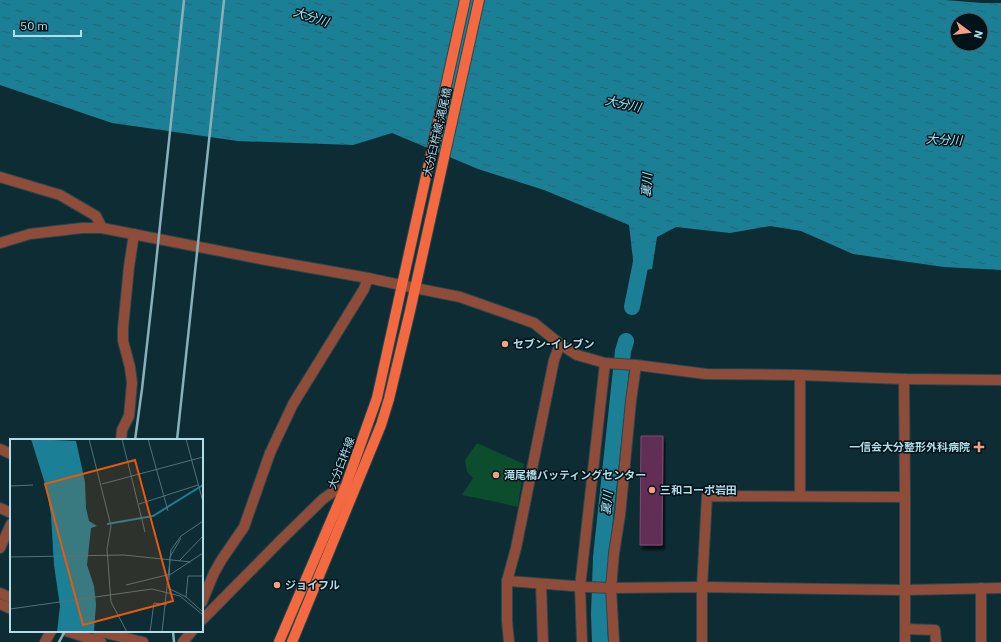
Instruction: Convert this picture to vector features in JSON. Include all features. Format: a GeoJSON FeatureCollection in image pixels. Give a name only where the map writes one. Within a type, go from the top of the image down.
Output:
{"type":"FeatureCollection","features":[{"type":"Feature","properties":{"kind":"main road","name":"大分臼杵線;滝尾橋"},"geometry":{"type":"LineString","coordinates":[[402,285],[466,0]]}},
{"type":"Feature","properties":{"kind":"main road","name":"大分臼杵線;滝尾橋"},"geometry":{"type":"LineString","coordinates":[[415,288],[479,0]]}},
{"type":"Feature","properties":{"kind":"main road","name":"大分臼杵線"},"geometry":{"type":"LineString","coordinates":[[279,642],[345,488],[377,398],[402,285]]}},
{"type":"Feature","properties":{"kind":"main road","name":"大分臼杵線"},"geometry":{"type":"LineString","coordinates":[[292,642],[381,425],[389,399],[415,288]]}},
{"type":"Feature","properties":{"kind":"street"},"geometry":{"type":"LineString","coordinates":[[0,177],[60,195],[96,216],[102,228]]}},
{"type":"Feature","properties":{"kind":"street"},"geometry":{"type":"LineString","coordinates":[[0,243],[30,234],[82,228],[102,228],[368,278],[460,297],[534,323],[560,344],[577,355],[605,364],[634,365],[706,374],[1001,380]]}},
{"type":"Feature","properties":{"kind":"street"},"geometry":{"type":"LineString","coordinates":[[121,439],[122,430],[128,416],[132,383],[130,367],[123,341],[123,328],[134,234]]}},
{"type":"Feature","properties":{"kind":"street"},"geometry":{"type":"LineString","coordinates":[[203,599],[218,566],[244,527],[270,453],[285,418],[364,289],[368,278]]}},
{"type":"Feature","properties":{"kind":"street"},"geometry":{"type":"LineString","coordinates":[[509,642],[507,620],[507,581],[516,548],[554,360],[560,344]]}},
{"type":"Feature","properties":{"kind":"street"},"geometry":{"type":"LineString","coordinates":[[582,642],[584,587],[605,364]]}},
{"type":"Feature","properties":{"kind":"street"},"geometry":{"type":"LineString","coordinates":[[614,642],[608,587],[620,515],[634,365]]}},
{"type":"Feature","properties":{"kind":"street"},"geometry":{"type":"LineString","coordinates":[[800,375],[800,496]]}},
{"type":"Feature","properties":{"kind":"street"},"geometry":{"type":"LineString","coordinates":[[904,379],[904,642]]}},
{"type":"Feature","properties":{"kind":"street"},"geometry":{"type":"LineString","coordinates":[[0,449],[10,454]]}},
{"type":"Feature","properties":{"kind":"street"},"geometry":{"type":"LineString","coordinates":[[203,619],[323,499],[333,492],[345,488]]}},
{"type":"Feature","properties":{"kind":"street"},"geometry":{"type":"LineString","coordinates":[[702,642],[702,587],[706,496],[905,497]]}},
{"type":"Feature","properties":{"kind":"street"},"geometry":{"type":"LineString","coordinates":[[0,508],[10,513]]}},
{"type":"Feature","properties":{"kind":"street"},"geometry":{"type":"LineString","coordinates":[[0,548],[10,526]]}},
{"type":"Feature","properties":{"kind":"street"},"geometry":{"type":"LineString","coordinates":[[507,581],[584,587],[904,590],[1001,588]]}},
{"type":"Feature","properties":{"kind":"street"},"geometry":{"type":"LineString","coordinates":[[541,584],[543,642]]}},
{"type":"Feature","properties":{"kind":"street"},"geometry":{"type":"LineString","coordinates":[[981,588],[981,642]]}},
{"type":"Feature","properties":{"kind":"street"},"geometry":{"type":"LineString","coordinates":[[0,593],[10,598]]}},
{"type":"Feature","properties":{"kind":"street"},"geometry":{"type":"LineString","coordinates":[[0,604],[10,609]]}},
{"type":"Feature","properties":{"kind":"street"},"geometry":{"type":"LineString","coordinates":[[905,629],[935,630],[936,642]]}},
{"type":"Feature","properties":{"kind":"street"},"geometry":{"type":"LineString","coordinates":[[45,642],[50,632]]}},
{"type":"Feature","properties":{"kind":"street"},"geometry":{"type":"LineString","coordinates":[[69,632],[101,642]]}},
{"type":"Feature","properties":{"kind":"street"},"geometry":{"type":"LineString","coordinates":[[101,632],[143,642]]}},
{"type":"Feature","properties":{"kind":"street"},"geometry":{"type":"LineString","coordinates":[[183,642],[191,632]]}},
{"type":"Feature","properties":{"kind":"green space","name":"滝尾橋バッティングセンター"},"geometry":{"type":"Polygon","coordinates":[[[477,443],[524,464],[518,507],[462,495],[473,478],[467,472],[465,460],[477,443]]]}},
{"type":"Feature","properties":{"kind":"water","name":"大分川"},"geometry":{"type":"Polygon","coordinates":[[[0,0],[945,0],[1001,3],[1001,270],[944,267],[853,254],[801,231],[770,226],[730,233],[676,227],[657,237],[652,269],[645,270],[634,268],[629,225],[544,190],[478,169],[392,133],[353,145],[238,141],[112,123],[0,85],[0,0]]]}},
{"type":"Feature","properties":{"kind":"building","name":"三和コーポ岩田"},"geometry":{"type":"Polygon","coordinates":[[[641,436],[663,436],[662,545],[640,545],[641,436]]]}},
{"type":"Feature","properties":{"kind":"waterway","name":"裏川"},"geometry":{"type":"LineString","coordinates":[[632,307],[644,247]]}},
{"type":"Feature","properties":{"kind":"waterway","name":"裏川"},"geometry":{"type":"LineString","coordinates":[[600,642],[599,614],[601,557],[623,351],[626,341]]}},
{"type":"Feature","properties":{"kind":"railway"},"geometry":{"type":"LineString","coordinates":[[135,439],[153,291],[184,0]]}},
{"type":"Feature","properties":{"kind":"railway"},"geometry":{"type":"LineString","coordinates":[[177,439],[224,0]]}},
{"type":"Feature","properties":{"kind":"railway"},"geometry":{"type":"LineString","coordinates":[[59,642],[64,632]]}},
{"type":"Feature","properties":{"kind":"railway"},"geometry":{"type":"LineString","coordinates":[[173,632],[174,642]]}},
{"type":"Feature","properties":{"kind":"place","name":"セブン-イレブン"},"geometry":{"type":"Point","coordinates":[505,344]}},
{"type":"Feature","properties":{"kind":"place","name":"一信会大分整形外科病院"},"geometry":{"type":"Point","coordinates":[979,447]}},
{"type":"Feature","properties":{"kind":"place","name":"滝尾橋バッティングセンター"},"geometry":{"type":"Point","coordinates":[496,475]}},
{"type":"Feature","properties":{"kind":"place","name":"三和コーポ岩田"},"geometry":{"type":"Point","coordinates":[652,490]}},
{"type":"Feature","properties":{"kind":"place","name":"ジョイフル"},"geometry":{"type":"Point","coordinates":[277,585]}}]}
